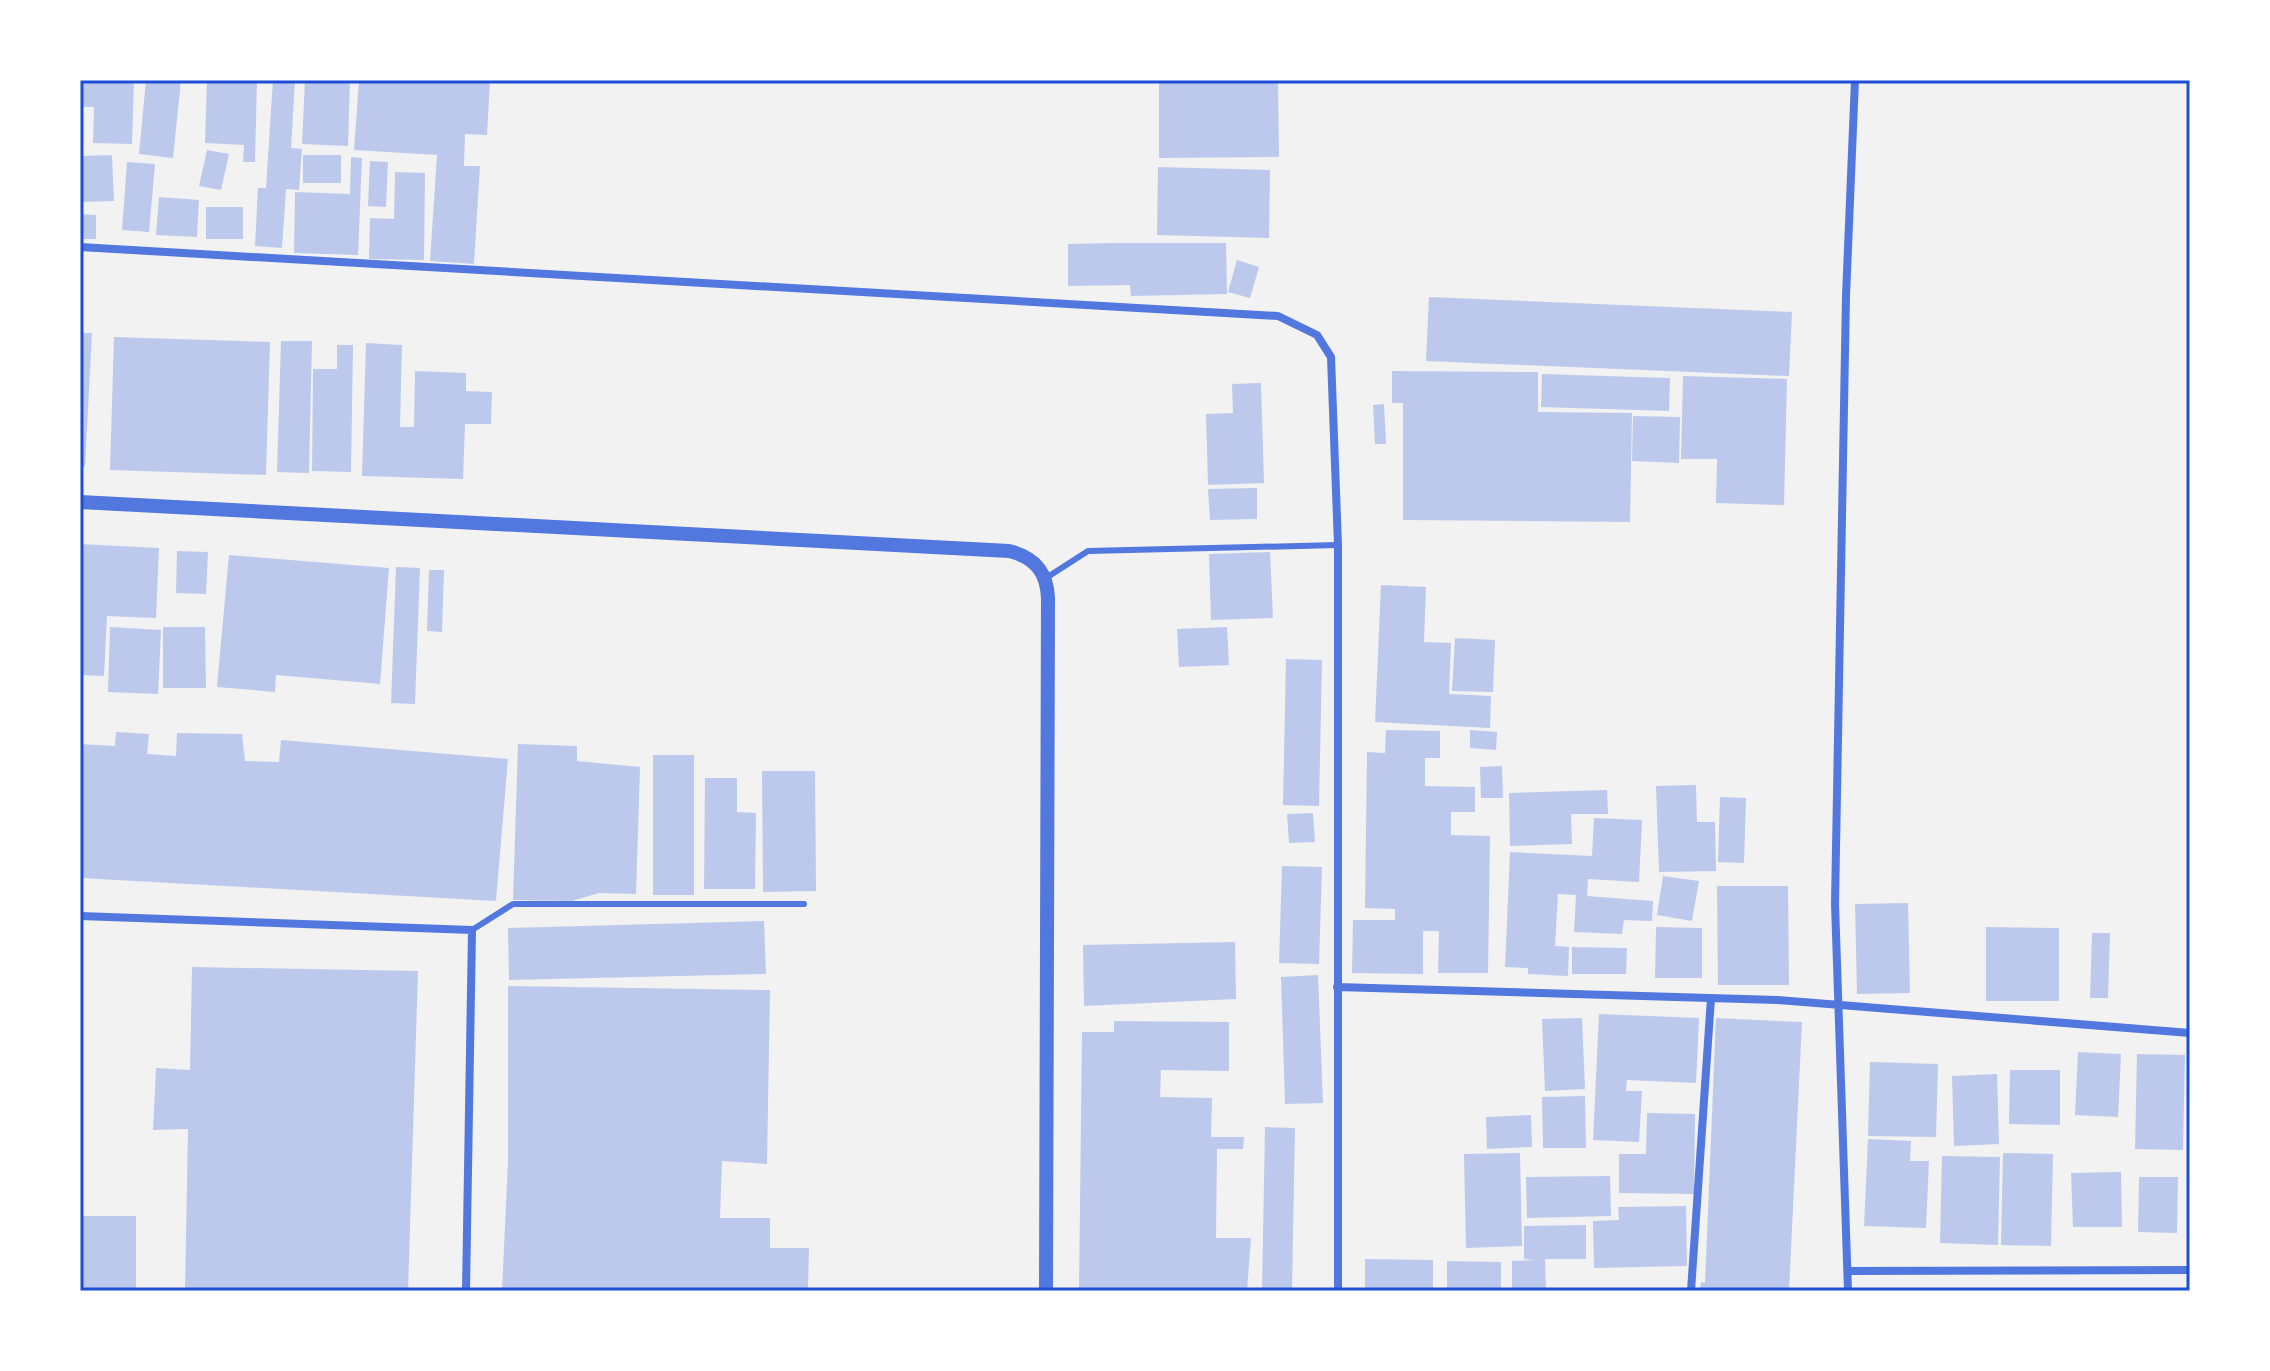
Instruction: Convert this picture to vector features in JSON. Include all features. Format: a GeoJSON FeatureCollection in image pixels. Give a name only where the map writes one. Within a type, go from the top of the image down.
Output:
{"type":"FeatureCollection","features":[{"type":"Feature","properties":{"kind":"street"},"geometry":{"type":"LineString","coordinates":[[1848,1291],[1835,904],[1846,296],[1855,80]]}},
{"type":"Feature","properties":{"kind":"street"},"geometry":{"type":"LineString","coordinates":[[80,247],[1286,317],[1317,335],[1331,357],[1338,545],[1338,1291]]}},
{"type":"Feature","properties":{"kind":"street"},"geometry":{"type":"LineString","coordinates":[[80,502],[1009,551],[1033,561],[1046,578],[1046,1291]]}},
{"type":"Feature","properties":{"kind":"street"},"geometry":{"type":"LineString","coordinates":[[80,916],[472,930],[466,1291]]}},
{"type":"Feature","properties":{"kind":"street"},"geometry":{"type":"LineString","coordinates":[[1337,987],[1839,1004],[2190,1033]]}},
{"type":"Feature","properties":{"kind":"street"},"geometry":{"type":"LineString","coordinates":[[1691,1291],[1711,998]]}},
{"type":"Feature","properties":{"kind":"street"},"geometry":{"type":"LineString","coordinates":[[1848,1271],[2190,1270]]}},
{"type":"Feature","properties":{"kind":"lane"},"geometry":{"type":"LineString","coordinates":[[1046,578],[1088,551],[1338,545]]}},
{"type":"Feature","properties":{"kind":"lane"},"geometry":{"type":"LineString","coordinates":[[472,930],[513,904],[804,904]]}},
{"type":"Feature","properties":{"kind":"building"},"geometry":{"type":"Polygon","coordinates":[[[80,80],[134,80],[132,144],[93,143],[94,107],[80,107],[80,80]]]}},
{"type":"Feature","properties":{"kind":"building"},"geometry":{"type":"Polygon","coordinates":[[[146,80],[181,80],[173,158],[139,154],[146,80]]]}},
{"type":"Feature","properties":{"kind":"building"},"geometry":{"type":"Polygon","coordinates":[[[207,80],[257,80],[255,162],[243,162],[244,145],[205,143],[207,80]]]}},
{"type":"Feature","properties":{"kind":"building"},"geometry":{"type":"Polygon","coordinates":[[[273,80],[295,80],[291,148],[302,149],[299,190],[286,189],[282,248],[255,246],[258,188],[266,188],[273,80]]]}},
{"type":"Feature","properties":{"kind":"building"},"geometry":{"type":"Polygon","coordinates":[[[305,80],[350,80],[348,146],[302,144],[305,80]]]}},
{"type":"Feature","properties":{"kind":"building"},"geometry":{"type":"Polygon","coordinates":[[[359,80],[490,80],[487,135],[465,134],[464,166],[480,166],[474,264],[430,261],[437,155],[354,150],[359,80]]]}},
{"type":"Feature","properties":{"kind":"building"},"geometry":{"type":"Polygon","coordinates":[[[1159,80],[1278,80],[1279,157],[1159,158],[1159,80]]]}},
{"type":"Feature","properties":{"kind":"building"},"geometry":{"type":"Polygon","coordinates":[[[207,150],[229,154],[221,190],[199,186],[207,150]]]}},
{"type":"Feature","properties":{"kind":"building"},"geometry":{"type":"Polygon","coordinates":[[[112,155],[114,201],[80,202],[80,156],[112,155]]]}},
{"type":"Feature","properties":{"kind":"building"},"geometry":{"type":"Polygon","coordinates":[[[303,155],[341,155],[341,183],[303,183],[303,155]]]}},
{"type":"Feature","properties":{"kind":"building"},"geometry":{"type":"Polygon","coordinates":[[[351,157],[362,158],[358,255],[294,253],[295,192],[350,194],[351,157]]]}},
{"type":"Feature","properties":{"kind":"building"},"geometry":{"type":"Polygon","coordinates":[[[370,161],[388,162],[386,207],[368,206],[370,161]]]}},
{"type":"Feature","properties":{"kind":"building"},"geometry":{"type":"Polygon","coordinates":[[[127,162],[155,164],[149,232],[122,230],[127,162]]]}},
{"type":"Feature","properties":{"kind":"building"},"geometry":{"type":"Polygon","coordinates":[[[1158,167],[1270,170],[1269,238],[1157,235],[1158,167]]]}},
{"type":"Feature","properties":{"kind":"building"},"geometry":{"type":"Polygon","coordinates":[[[395,172],[425,173],[424,260],[369,259],[370,218],[394,219],[395,172]]]}},
{"type":"Feature","properties":{"kind":"building"},"geometry":{"type":"Polygon","coordinates":[[[159,197],[199,200],[197,237],[156,235],[159,197]]]}},
{"type":"Feature","properties":{"kind":"building"},"geometry":{"type":"Polygon","coordinates":[[[206,207],[243,207],[243,239],[206,239],[206,207]]]}},
{"type":"Feature","properties":{"kind":"building"},"geometry":{"type":"Polygon","coordinates":[[[80,214],[96,215],[96,239],[80,239],[80,214]]]}},
{"type":"Feature","properties":{"kind":"building"},"geometry":{"type":"Polygon","coordinates":[[[1226,243],[1227,294],[1131,296],[1130,285],[1068,286],[1068,244],[1226,243]]]}},
{"type":"Feature","properties":{"kind":"building"},"geometry":{"type":"Polygon","coordinates":[[[1237,260],[1259,267],[1250,298],[1228,292],[1237,260]]]}},
{"type":"Feature","properties":{"kind":"building"},"geometry":{"type":"Polygon","coordinates":[[[1429,297],[1792,312],[1789,376],[1426,361],[1429,297]]]}},
{"type":"Feature","properties":{"kind":"building"},"geometry":{"type":"Polygon","coordinates":[[[80,333],[92,333],[85,467],[80,466],[80,333]]]}},
{"type":"Feature","properties":{"kind":"building"},"geometry":{"type":"Polygon","coordinates":[[[114,337],[270,342],[266,475],[110,470],[114,337]]]}},
{"type":"Feature","properties":{"kind":"building"},"geometry":{"type":"Polygon","coordinates":[[[281,341],[312,341],[309,473],[277,472],[281,341]]]}},
{"type":"Feature","properties":{"kind":"building"},"geometry":{"type":"Polygon","coordinates":[[[366,343],[402,345],[400,427],[414,427],[415,371],[466,373],[466,391],[492,392],[491,424],[465,424],[463,479],[362,476],[366,343]]]}},
{"type":"Feature","properties":{"kind":"building"},"geometry":{"type":"Polygon","coordinates":[[[337,345],[353,345],[351,472],[312,471],[313,369],[337,369],[337,345]]]}},
{"type":"Feature","properties":{"kind":"building"},"geometry":{"type":"Polygon","coordinates":[[[1392,371],[1538,372],[1538,412],[1632,413],[1630,522],[1403,520],[1403,403],[1392,403],[1392,371]]]}},
{"type":"Feature","properties":{"kind":"building"},"geometry":{"type":"Polygon","coordinates":[[[1542,374],[1670,378],[1669,411],[1541,407],[1542,374]]]}},
{"type":"Feature","properties":{"kind":"building"},"geometry":{"type":"Polygon","coordinates":[[[1683,376],[1787,379],[1784,505],[1716,503],[1717,459],[1681,459],[1683,376]]]}},
{"type":"Feature","properties":{"kind":"building"},"geometry":{"type":"Polygon","coordinates":[[[1261,383],[1264,483],[1208,485],[1206,414],[1233,413],[1232,384],[1261,383]]]}},
{"type":"Feature","properties":{"kind":"building"},"geometry":{"type":"Polygon","coordinates":[[[1384,404],[1386,444],[1375,444],[1373,405],[1384,404]]]}},
{"type":"Feature","properties":{"kind":"building"},"geometry":{"type":"Polygon","coordinates":[[[1633,416],[1680,417],[1679,463],[1632,461],[1633,416]]]}},
{"type":"Feature","properties":{"kind":"building"},"geometry":{"type":"Polygon","coordinates":[[[1257,488],[1257,519],[1210,520],[1208,489],[1257,488]]]}},
{"type":"Feature","properties":{"kind":"building"},"geometry":{"type":"Polygon","coordinates":[[[80,544],[159,548],[156,618],[107,616],[104,676],[80,675],[80,544]]]}},
{"type":"Feature","properties":{"kind":"building"},"geometry":{"type":"Polygon","coordinates":[[[177,551],[208,552],[206,594],[176,593],[177,551]]]}},
{"type":"Feature","properties":{"kind":"building"},"geometry":{"type":"Polygon","coordinates":[[[1270,552],[1273,618],[1211,620],[1209,554],[1270,552]]]}},
{"type":"Feature","properties":{"kind":"building"},"geometry":{"type":"Polygon","coordinates":[[[229,555],[389,568],[380,684],[276,675],[275,692],[217,687],[229,555]]]}},
{"type":"Feature","properties":{"kind":"building"},"geometry":{"type":"Polygon","coordinates":[[[396,567],[420,568],[415,704],[391,703],[396,567]]]}},
{"type":"Feature","properties":{"kind":"building"},"geometry":{"type":"Polygon","coordinates":[[[429,570],[444,570],[442,632],[427,631],[429,570]]]}},
{"type":"Feature","properties":{"kind":"building"},"geometry":{"type":"Polygon","coordinates":[[[1381,585],[1426,587],[1424,642],[1451,643],[1449,694],[1491,696],[1490,728],[1375,722],[1381,585]]]}},
{"type":"Feature","properties":{"kind":"building"},"geometry":{"type":"Polygon","coordinates":[[[110,627],[161,630],[158,694],[108,692],[110,627]]]}},
{"type":"Feature","properties":{"kind":"building"},"geometry":{"type":"Polygon","coordinates":[[[163,627],[205,627],[206,688],[163,688],[163,627]]]}},
{"type":"Feature","properties":{"kind":"building"},"geometry":{"type":"Polygon","coordinates":[[[1227,627],[1229,665],[1179,667],[1177,629],[1227,627]]]}},
{"type":"Feature","properties":{"kind":"building"},"geometry":{"type":"Polygon","coordinates":[[[1455,638],[1495,640],[1493,692],[1452,691],[1455,638]]]}},
{"type":"Feature","properties":{"kind":"building"},"geometry":{"type":"Polygon","coordinates":[[[1286,659],[1322,660],[1319,806],[1283,805],[1286,659]]]}},
{"type":"Feature","properties":{"kind":"building"},"geometry":{"type":"Polygon","coordinates":[[[1386,730],[1440,731],[1440,758],[1425,758],[1425,786],[1475,787],[1475,812],[1451,812],[1451,835],[1490,836],[1488,973],[1438,973],[1439,931],[1423,931],[1423,974],[1352,973],[1353,920],[1395,920],[1395,909],[1365,908],[1367,752],[1385,753],[1386,730]]]}},
{"type":"Feature","properties":{"kind":"building"},"geometry":{"type":"Polygon","coordinates":[[[1470,730],[1497,732],[1496,750],[1470,748],[1470,730]]]}},
{"type":"Feature","properties":{"kind":"building"},"geometry":{"type":"Polygon","coordinates":[[[116,732],[149,734],[147,754],[176,756],[177,733],[242,734],[245,761],[279,762],[281,740],[508,759],[496,901],[80,878],[80,744],[115,746],[116,732]]]}},
{"type":"Feature","properties":{"kind":"building"},"geometry":{"type":"Polygon","coordinates":[[[518,744],[577,746],[577,761],[640,767],[636,894],[599,893],[572,901],[513,900],[518,744]]]}},
{"type":"Feature","properties":{"kind":"building"},"geometry":{"type":"Polygon","coordinates":[[[653,755],[694,755],[694,895],[653,895],[653,755]]]}},
{"type":"Feature","properties":{"kind":"building"},"geometry":{"type":"Polygon","coordinates":[[[1502,766],[1503,798],[1481,798],[1480,767],[1502,766]]]}},
{"type":"Feature","properties":{"kind":"building"},"geometry":{"type":"Polygon","coordinates":[[[762,771],[815,771],[816,891],[763,892],[762,771]]]}},
{"type":"Feature","properties":{"kind":"building"},"geometry":{"type":"Polygon","coordinates":[[[705,778],[737,778],[737,812],[756,813],[755,889],[704,889],[705,778]]]}},
{"type":"Feature","properties":{"kind":"building"},"geometry":{"type":"Polygon","coordinates":[[[1696,785],[1697,822],[1715,822],[1716,871],[1659,872],[1656,786],[1696,785]]]}},
{"type":"Feature","properties":{"kind":"building"},"geometry":{"type":"Polygon","coordinates":[[[1607,790],[1608,814],[1571,814],[1572,844],[1510,846],[1509,793],[1607,790]]]}},
{"type":"Feature","properties":{"kind":"building"},"geometry":{"type":"Polygon","coordinates":[[[1720,797],[1746,798],[1744,863],[1718,862],[1720,797]]]}},
{"type":"Feature","properties":{"kind":"building"},"geometry":{"type":"Polygon","coordinates":[[[1313,813],[1315,842],[1289,843],[1287,814],[1313,813]]]}},
{"type":"Feature","properties":{"kind":"building"},"geometry":{"type":"Polygon","coordinates":[[[1594,818],[1642,820],[1639,882],[1588,879],[1587,896],[1653,901],[1652,921],[1624,920],[1622,934],[1574,932],[1576,895],[1558,894],[1555,946],[1569,947],[1568,976],[1528,974],[1528,968],[1505,967],[1510,852],[1592,856],[1594,818]]]}},
{"type":"Feature","properties":{"kind":"building"},"geometry":{"type":"Polygon","coordinates":[[[1282,866],[1322,867],[1319,964],[1279,963],[1282,866]]]}},
{"type":"Feature","properties":{"kind":"building"},"geometry":{"type":"Polygon","coordinates":[[[1663,876],[1699,881],[1692,921],[1657,915],[1663,876]]]}},
{"type":"Feature","properties":{"kind":"building"},"geometry":{"type":"Polygon","coordinates":[[[1717,886],[1788,886],[1789,985],[1718,985],[1717,886]]]}},
{"type":"Feature","properties":{"kind":"building"},"geometry":{"type":"Polygon","coordinates":[[[1908,903],[1910,993],[1857,994],[1855,904],[1908,903]]]}},
{"type":"Feature","properties":{"kind":"building"},"geometry":{"type":"Polygon","coordinates":[[[764,921],[766,974],[509,980],[508,928],[764,921]]]}},
{"type":"Feature","properties":{"kind":"building"},"geometry":{"type":"Polygon","coordinates":[[[1656,927],[1702,928],[1702,978],[1655,978],[1656,927]]]}},
{"type":"Feature","properties":{"kind":"building"},"geometry":{"type":"Polygon","coordinates":[[[1986,927],[2059,928],[2059,1001],[1986,1001],[1986,927]]]}},
{"type":"Feature","properties":{"kind":"building"},"geometry":{"type":"Polygon","coordinates":[[[2092,933],[2110,933],[2108,998],[2090,998],[2092,933]]]}},
{"type":"Feature","properties":{"kind":"building"},"geometry":{"type":"Polygon","coordinates":[[[1235,942],[1236,999],[1084,1006],[1083,945],[1235,942]]]}},
{"type":"Feature","properties":{"kind":"building"},"geometry":{"type":"Polygon","coordinates":[[[1572,947],[1627,948],[1626,974],[1572,974],[1572,947]]]}},
{"type":"Feature","properties":{"kind":"building"},"geometry":{"type":"Polygon","coordinates":[[[192,967],[418,971],[408,1291],[185,1291],[188,1129],[153,1130],[156,1068],[190,1070],[192,967]]]}},
{"type":"Feature","properties":{"kind":"building"},"geometry":{"type":"Polygon","coordinates":[[[1318,975],[1323,1103],[1285,1104],[1281,977],[1318,975]]]}},
{"type":"Feature","properties":{"kind":"building"},"geometry":{"type":"Polygon","coordinates":[[[508,986],[770,990],[767,1164],[722,1161],[720,1218],[770,1218],[770,1248],[809,1248],[808,1288],[502,1291],[508,1161],[508,986]]]}},
{"type":"Feature","properties":{"kind":"building"},"geometry":{"type":"Polygon","coordinates":[[[1599,1014],[1699,1018],[1696,1083],[1627,1080],[1626,1091],[1642,1091],[1639,1142],[1593,1140],[1599,1014]]]}},
{"type":"Feature","properties":{"kind":"building"},"geometry":{"type":"Polygon","coordinates":[[[1582,1018],[1585,1089],[1545,1091],[1542,1019],[1582,1018]]]}},
{"type":"Feature","properties":{"kind":"building"},"geometry":{"type":"Polygon","coordinates":[[[1716,1018],[1802,1022],[1789,1291],[1700,1291],[1701,1282],[1705,1283],[1716,1018]]]}},
{"type":"Feature","properties":{"kind":"building"},"geometry":{"type":"Polygon","coordinates":[[[1114,1021],[1229,1022],[1229,1071],[1161,1070],[1160,1097],[1212,1098],[1211,1137],[1244,1137],[1243,1149],[1217,1149],[1216,1238],[1251,1238],[1247,1291],[1079,1291],[1082,1032],[1114,1032],[1114,1021]]]}},
{"type":"Feature","properties":{"kind":"building"},"geometry":{"type":"Polygon","coordinates":[[[2078,1052],[2121,1054],[2118,1117],[2075,1115],[2078,1052]]]}},
{"type":"Feature","properties":{"kind":"building"},"geometry":{"type":"Polygon","coordinates":[[[2137,1054],[2185,1055],[2183,1150],[2135,1149],[2137,1054]]]}},
{"type":"Feature","properties":{"kind":"building"},"geometry":{"type":"Polygon","coordinates":[[[1870,1062],[1938,1064],[1936,1137],[1868,1136],[1870,1062]]]}},
{"type":"Feature","properties":{"kind":"building"},"geometry":{"type":"Polygon","coordinates":[[[2010,1070],[2060,1070],[2060,1125],[2009,1124],[2010,1070]]]}},
{"type":"Feature","properties":{"kind":"building"},"geometry":{"type":"Polygon","coordinates":[[[1997,1074],[1999,1144],[1954,1146],[1952,1076],[1997,1074]]]}},
{"type":"Feature","properties":{"kind":"building"},"geometry":{"type":"Polygon","coordinates":[[[1585,1096],[1586,1148],[1543,1148],[1542,1097],[1585,1096]]]}},
{"type":"Feature","properties":{"kind":"building"},"geometry":{"type":"Polygon","coordinates":[[[1647,1113],[1695,1114],[1694,1194],[1619,1193],[1619,1154],[1646,1154],[1647,1113]]]}},
{"type":"Feature","properties":{"kind":"building"},"geometry":{"type":"Polygon","coordinates":[[[1531,1115],[1532,1147],[1487,1149],[1486,1117],[1531,1115]]]}},
{"type":"Feature","properties":{"kind":"building"},"geometry":{"type":"Polygon","coordinates":[[[1265,1127],[1295,1128],[1292,1291],[1262,1291],[1265,1127]]]}},
{"type":"Feature","properties":{"kind":"building"},"geometry":{"type":"Polygon","coordinates":[[[1868,1139],[1911,1141],[1910,1161],[1929,1161],[1926,1228],[1864,1226],[1868,1139]]]}},
{"type":"Feature","properties":{"kind":"building"},"geometry":{"type":"Polygon","coordinates":[[[1520,1153],[1522,1246],[1466,1248],[1464,1154],[1520,1153]]]}},
{"type":"Feature","properties":{"kind":"building"},"geometry":{"type":"Polygon","coordinates":[[[2003,1153],[2053,1154],[2051,1246],[2001,1245],[2003,1153]]]}},
{"type":"Feature","properties":{"kind":"building"},"geometry":{"type":"Polygon","coordinates":[[[1942,1156],[2000,1157],[1998,1245],[1940,1243],[1942,1156]]]}},
{"type":"Feature","properties":{"kind":"building"},"geometry":{"type":"Polygon","coordinates":[[[2121,1172],[2122,1227],[2073,1227],[2071,1173],[2121,1172]]]}},
{"type":"Feature","properties":{"kind":"building"},"geometry":{"type":"Polygon","coordinates":[[[1610,1176],[1611,1216],[1527,1218],[1526,1177],[1610,1176]]]}},
{"type":"Feature","properties":{"kind":"building"},"geometry":{"type":"Polygon","coordinates":[[[2139,1177],[2178,1177],[2177,1233],[2138,1232],[2139,1177]]]}},
{"type":"Feature","properties":{"kind":"building"},"geometry":{"type":"Polygon","coordinates":[[[1686,1206],[1687,1266],[1594,1268],[1593,1221],[1619,1220],[1618,1207],[1686,1206]]]}},
{"type":"Feature","properties":{"kind":"building"},"geometry":{"type":"Polygon","coordinates":[[[80,1216],[136,1216],[136,1291],[80,1291],[80,1216]]]}},
{"type":"Feature","properties":{"kind":"building"},"geometry":{"type":"Polygon","coordinates":[[[1586,1225],[1586,1259],[1545,1259],[1546,1291],[1512,1291],[1512,1261],[1536,1260],[1524,1259],[1524,1226],[1586,1225]]]}},
{"type":"Feature","properties":{"kind":"building"},"geometry":{"type":"Polygon","coordinates":[[[1365,1259],[1433,1260],[1433,1291],[1365,1291],[1365,1259]]]}},
{"type":"Feature","properties":{"kind":"building"},"geometry":{"type":"Polygon","coordinates":[[[1447,1261],[1501,1262],[1501,1291],[1447,1291],[1447,1261]]]}}]}
